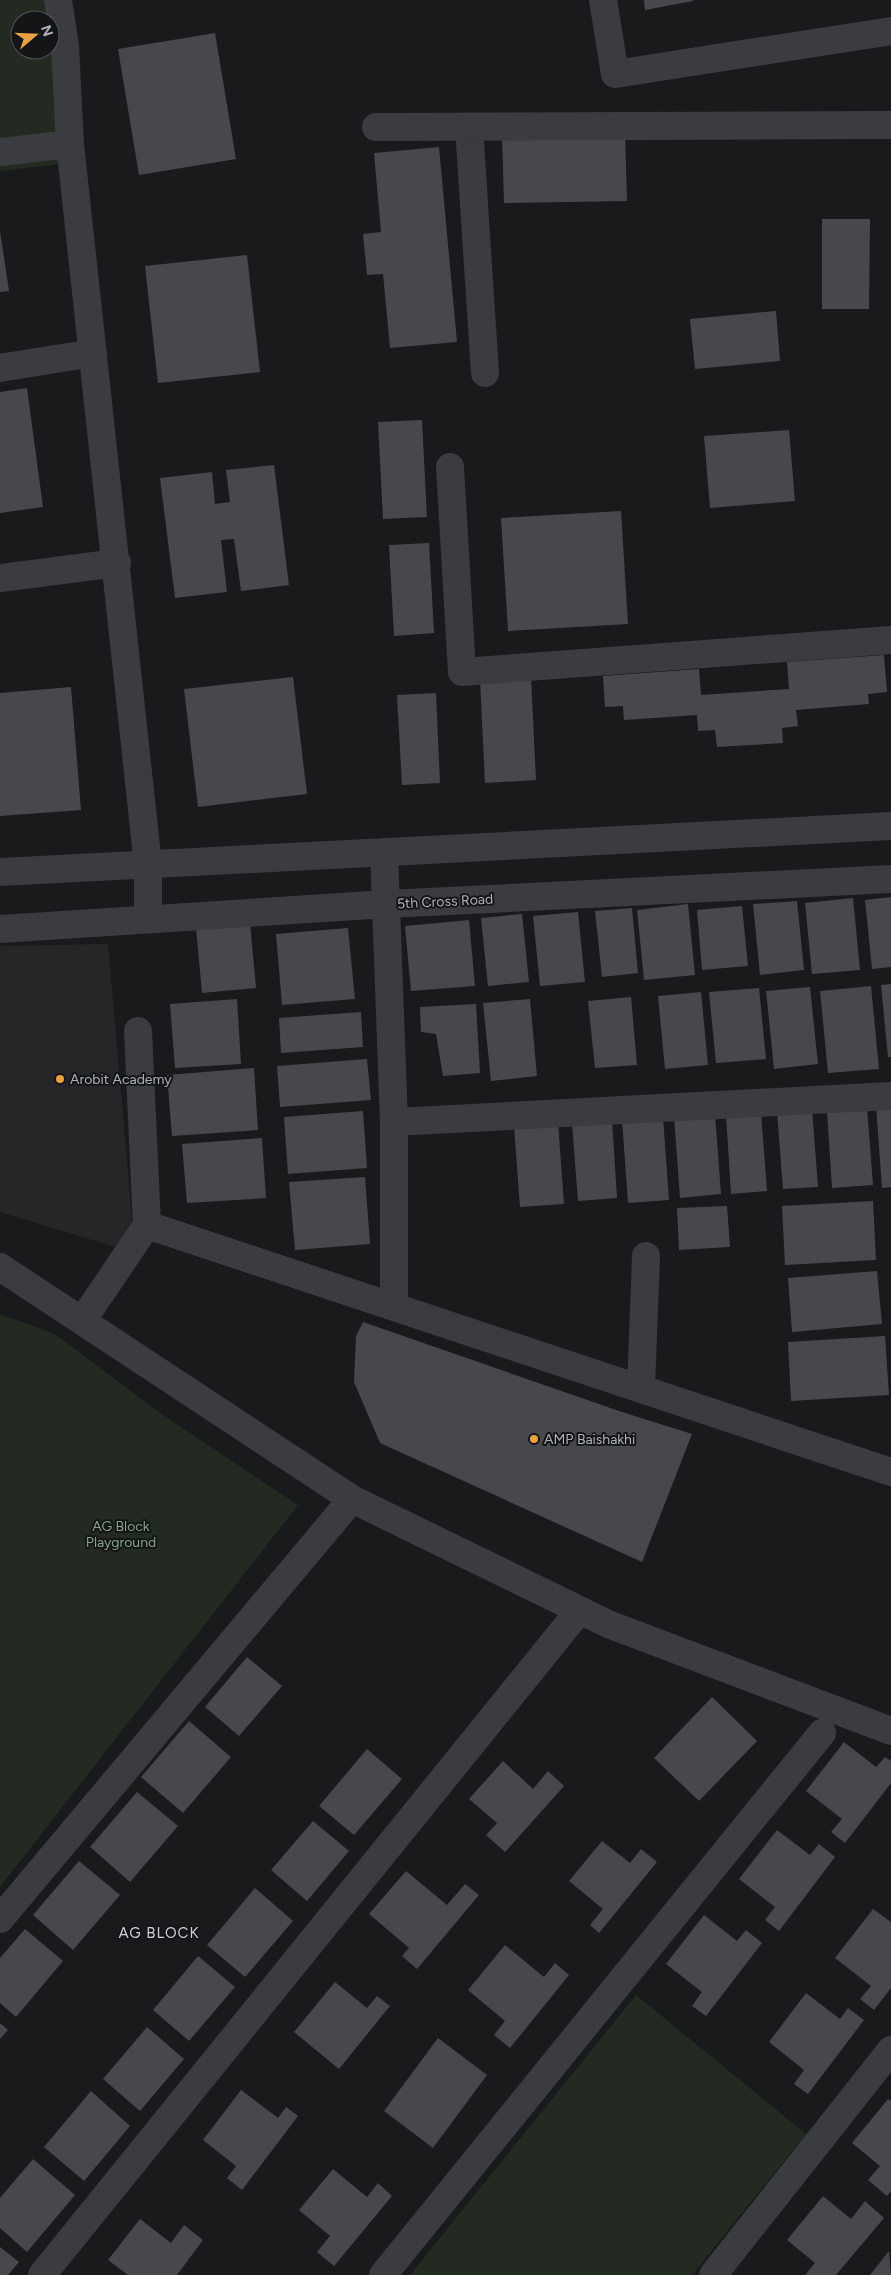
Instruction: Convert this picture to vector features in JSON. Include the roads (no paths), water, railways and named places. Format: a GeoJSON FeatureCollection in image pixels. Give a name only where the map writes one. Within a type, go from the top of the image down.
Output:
{"type":"FeatureCollection","features":[{"type":"Feature","properties":{"kind":"street"},"geometry":{"type":"LineString","coordinates":[[58,0],[65,46],[70,144],[148,865],[148,920]]}},
{"type":"Feature","properties":{"kind":"street"},"geometry":{"type":"LineString","coordinates":[[603,0],[615,74],[891,31]]}},
{"type":"Feature","properties":{"kind":"street"},"geometry":{"type":"LineString","coordinates":[[376,127],[891,124]]}},
{"type":"Feature","properties":{"kind":"street"},"geometry":{"type":"LineString","coordinates":[[469,127],[485,373]]}},
{"type":"Feature","properties":{"kind":"street"},"geometry":{"type":"LineString","coordinates":[[0,152],[70,144]]}},
{"type":"Feature","properties":{"kind":"street"},"geometry":{"type":"LineString","coordinates":[[0,368],[93,353]]}},
{"type":"Feature","properties":{"kind":"street"},"geometry":{"type":"LineString","coordinates":[[450,467],[462,672],[891,640]]}},
{"type":"Feature","properties":{"kind":"street"},"geometry":{"type":"LineString","coordinates":[[0,578],[116,564]]}},
{"type":"Feature","properties":{"kind":"street"},"geometry":{"type":"LineString","coordinates":[[0,872],[891,826]]}},
{"type":"Feature","properties":{"kind":"street"},"geometry":{"type":"LineString","coordinates":[[384,852],[394,1122],[394,1305]]}},
{"type":"Feature","properties":{"kind":"street","name":"5th Cross Road"},"geometry":{"type":"LineString","coordinates":[[0,930],[387,904],[891,879]]}},
{"type":"Feature","properties":{"kind":"street"},"geometry":{"type":"LineString","coordinates":[[82,1321],[146,1224],[138,1031]]}},
{"type":"Feature","properties":{"kind":"street"},"geometry":{"type":"LineString","coordinates":[[394,1122],[891,1096]]}},
{"type":"Feature","properties":{"kind":"street"},"geometry":{"type":"LineString","coordinates":[[146,1224],[891,1472]]}},
{"type":"Feature","properties":{"kind":"street"},"geometry":{"type":"LineString","coordinates":[[642,1388],[646,1256]]}},
{"type":"Feature","properties":{"kind":"street"},"geometry":{"type":"LineString","coordinates":[[0,1267],[352,1499],[579,1611],[891,1730]]}},
{"type":"Feature","properties":{"kind":"street"},"geometry":{"type":"LineString","coordinates":[[0,1919],[352,1499]]}},
{"type":"Feature","properties":{"kind":"street"},"geometry":{"type":"LineString","coordinates":[[42,2275],[579,1611]]}},
{"type":"Feature","properties":{"kind":"street"},"geometry":{"type":"LineString","coordinates":[[384,2275],[822,1733]]}},
{"type":"Feature","properties":{"kind":"street"},"geometry":{"type":"LineString","coordinates":[[713,2275],[891,2050]]}},
{"type":"Feature","properties":{"kind":"place","name":"Arobit Academy"},"geometry":{"type":"Point","coordinates":[60,1079]}},
{"type":"Feature","properties":{"kind":"place","name":"AMP Baishakhi"},"geometry":{"type":"Point","coordinates":[534,1439]}},
{"type":"Feature","properties":{"kind":"district","name":"AG BLOCK"},"geometry":{"type":"Point","coordinates":[159,1933]}},
{"type":"Feature","properties":{"kind":"park label","name":"AG Block Playground"},"geometry":{"type":"Point","coordinates":[121,1534]}}]}
